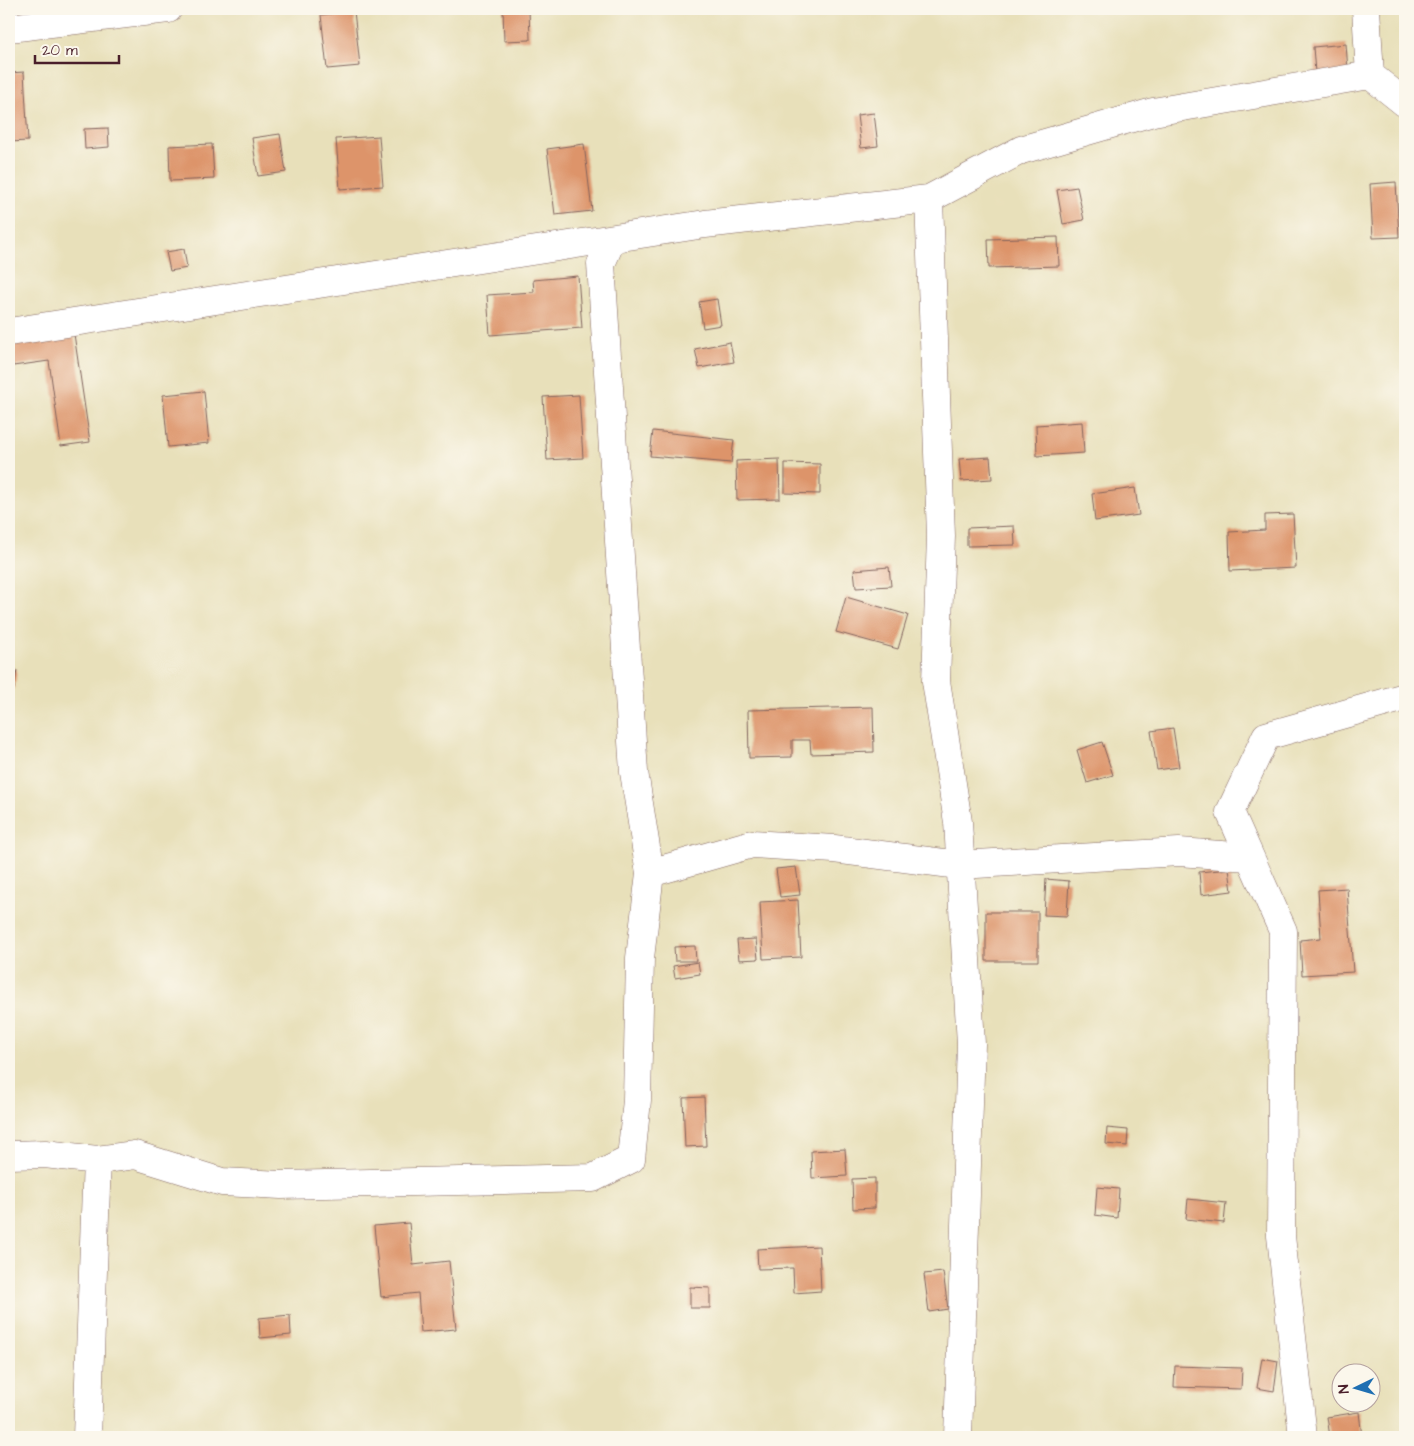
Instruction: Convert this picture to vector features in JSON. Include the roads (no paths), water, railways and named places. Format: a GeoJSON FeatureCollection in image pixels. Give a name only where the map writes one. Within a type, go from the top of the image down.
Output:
{"type":"FeatureCollection","features":[{"type":"Feature","properties":{"kind":"street"},"geometry":{"type":"LineString","coordinates":[[9,28],[168,9]]}},
{"type":"Feature","properties":{"kind":"street"},"geometry":{"type":"LineString","coordinates":[[1366,9],[1370,75],[1405,103]]}},
{"type":"Feature","properties":{"kind":"street"},"geometry":{"type":"LineString","coordinates":[[9,332],[612,240],[705,224],[929,199],[1021,150],[1144,115],[1370,75]]}},
{"type":"Feature","properties":{"kind":"street"},"geometry":{"type":"LineString","coordinates":[[929,199],[941,536],[936,680],[958,822],[959,865],[971,1044],[958,1437]]}},
{"type":"Feature","properties":{"kind":"street"},"geometry":{"type":"LineString","coordinates":[[9,1155],[46,1154],[97,1160],[135,1155],[222,1182],[280,1185],[593,1178],[631,1159],[637,1100],[640,958],[650,873],[634,772],[601,264],[612,240]]}},
{"type":"Feature","properties":{"kind":"street"},"geometry":{"type":"LineString","coordinates":[[1303,1437],[1281,1236],[1283,932],[1230,812],[1266,736],[1405,697]]}},
{"type":"Feature","properties":{"kind":"street"},"geometry":{"type":"LineString","coordinates":[[650,873],[752,844],[834,849],[959,865],[1179,852],[1249,857]]}},
{"type":"Feature","properties":{"kind":"street"},"geometry":{"type":"LineString","coordinates":[[87,1437],[97,1160]]}}]}
